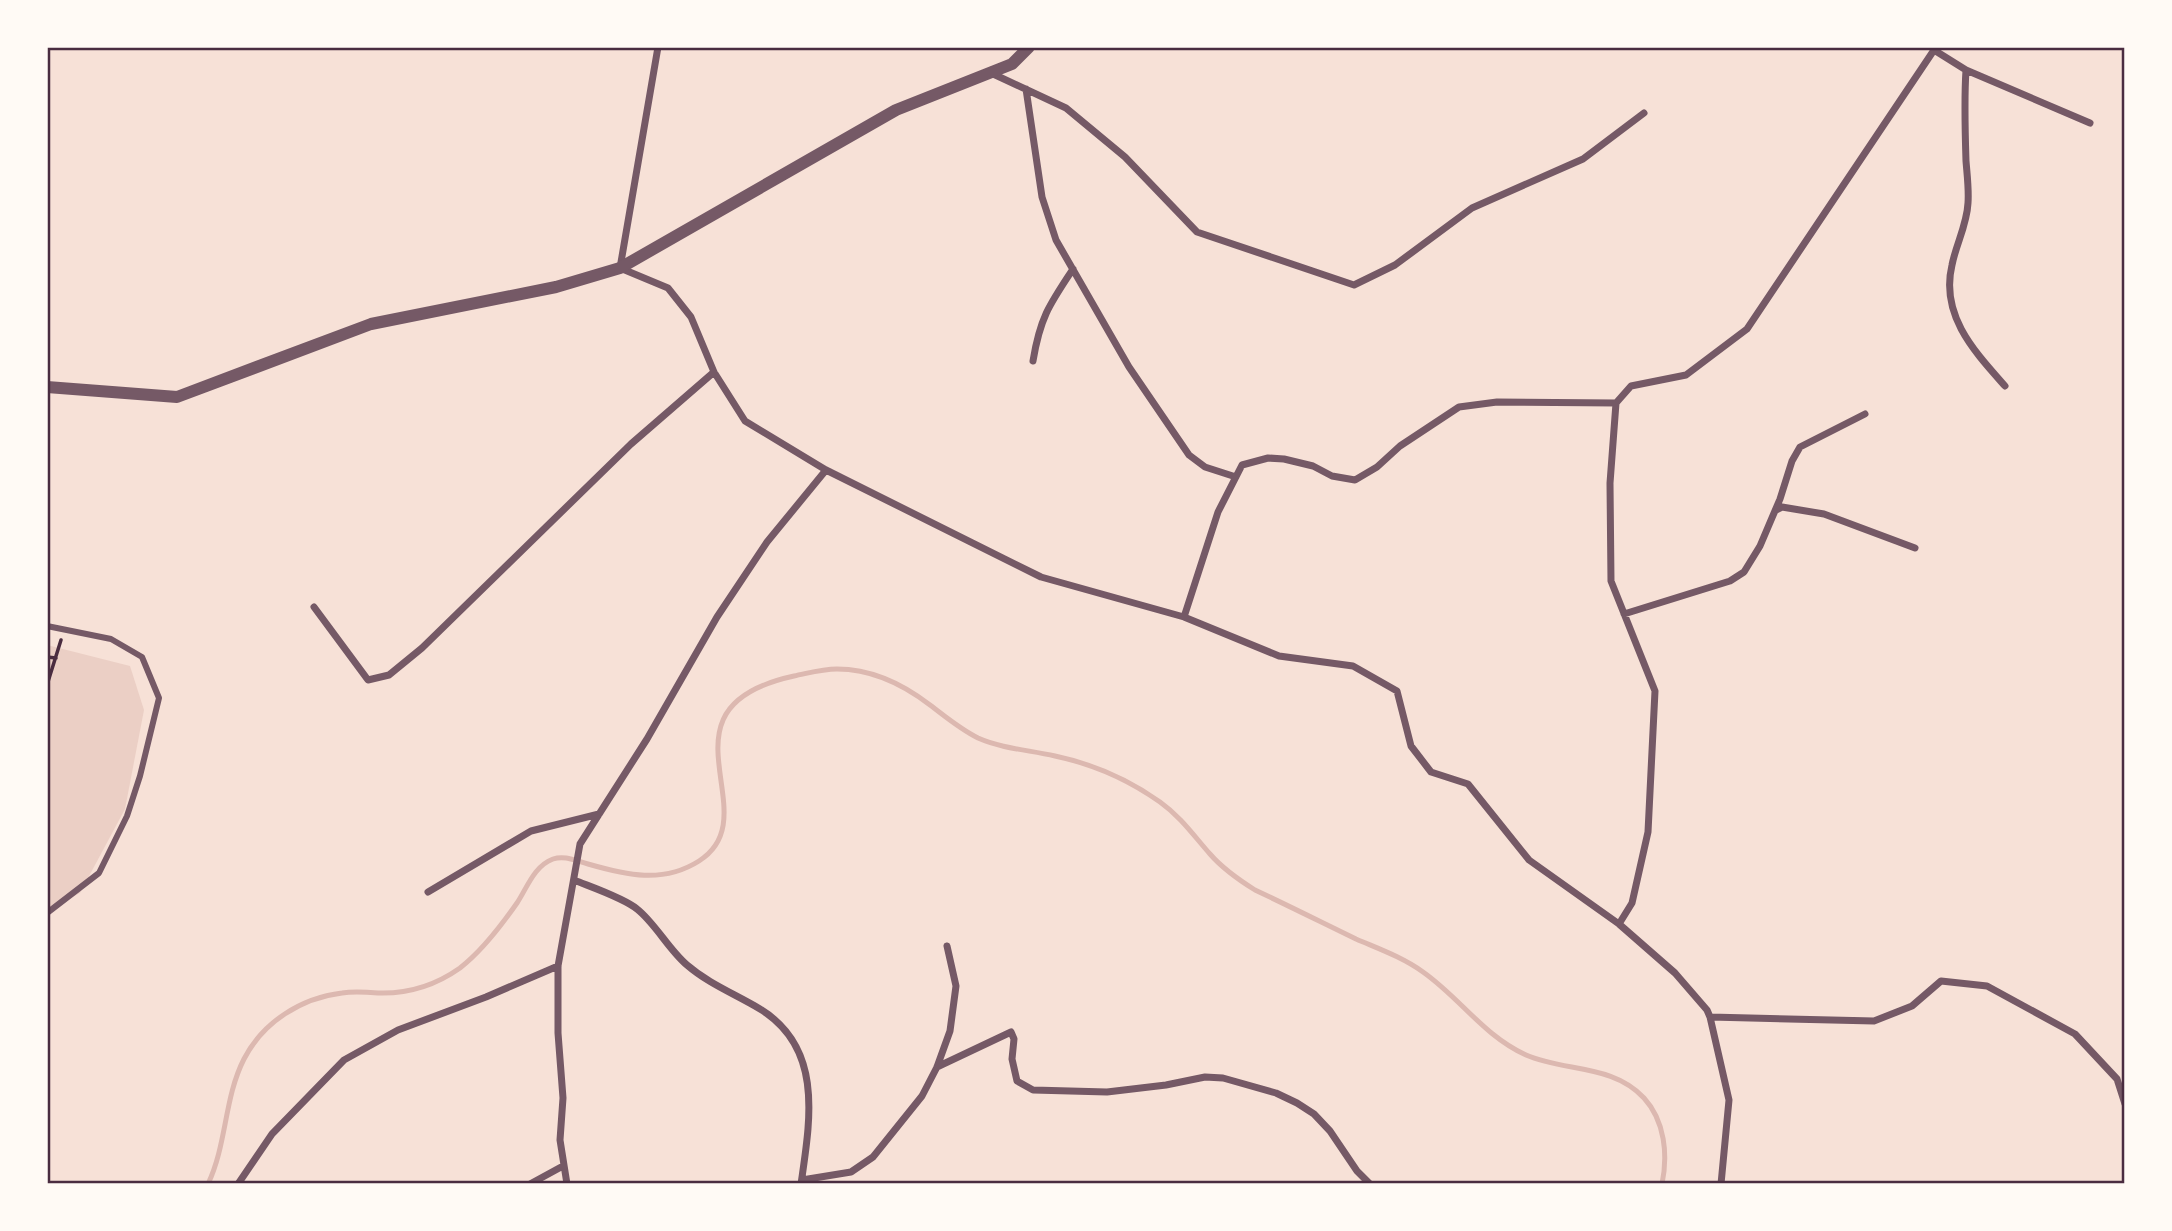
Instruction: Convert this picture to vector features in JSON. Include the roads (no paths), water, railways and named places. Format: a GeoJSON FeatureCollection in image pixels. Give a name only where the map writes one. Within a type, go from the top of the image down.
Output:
{"type":"FeatureCollection","features":[{"type":"Feature","properties":{"kind":"street"},"geometry":{"type":"LineString","coordinates":[[620,268],[658,47]]}},
{"type":"Feature","properties":{"kind":"street"},"geometry":{"type":"LineString","coordinates":[[47,387],[177,397],[372,324],[556,287],[620,268],[896,110],[1012,64],[1029,47]]}},
{"type":"Feature","properties":{"kind":"street"},"geometry":{"type":"LineString","coordinates":[[1619,924],[1632,903],[1648,832],[1655,691],[1611,581],[1610,482],[1616,403],[1630,386],[1686,374],[1748,329],[1935,49],[1966,70],[2090,124]]}},
{"type":"Feature","properties":{"kind":"street"},"geometry":{"type":"LineString","coordinates":[[1966,70],[1964,104],[1968,203],[1951,267],[1950,302],[1957,324],[1977,354],[2005,386]]}},
{"type":"Feature","properties":{"kind":"street"},"geometry":{"type":"LineString","coordinates":[[990,73],[1066,108],[1125,157],[1197,232],[1354,285],[1395,265],[1472,208],[1583,159],[1644,113]]}},
{"type":"Feature","properties":{"kind":"street"},"geometry":{"type":"LineString","coordinates":[[1026,89],[1042,197],[1056,240],[1129,367],[1189,455],[1205,467],[1236,477]]}},
{"type":"Feature","properties":{"kind":"street"},"geometry":{"type":"LineString","coordinates":[[620,268],[668,288],[691,317],[715,372],[746,422],[826,470],[1041,577],[1184,617],[1279,656],[1353,666],[1396,691],[1411,746],[1431,772],[1468,784],[1529,860],[1619,924],[1675,973],[1710,1017],[1728,1100],[1721,1184]]}},
{"type":"Feature","properties":{"kind":"street"},"geometry":{"type":"LineString","coordinates":[[1033,361],[1038,331],[1046,309],[1073,269]]}},
{"type":"Feature","properties":{"kind":"street"},"geometry":{"type":"LineString","coordinates":[[314,607],[368,680],[388,675],[422,648],[631,444],[715,372]]}},
{"type":"Feature","properties":{"kind":"street"},"geometry":{"type":"LineString","coordinates":[[1184,617],[1218,512],[1242,465],[1268,458],[1284,459],[1313,466],[1332,476],[1355,480],[1459,407],[1497,402],[1616,403]]}},
{"type":"Feature","properties":{"kind":"street"},"geometry":{"type":"LineString","coordinates":[[1624,614],[1730,581],[1744,572],[1760,546],[1792,461],[1800,447],[1865,414]]}},
{"type":"Feature","properties":{"kind":"street"},"geometry":{"type":"LineString","coordinates":[[566,1184],[560,1140],[564,1098],[558,1033],[558,966],[580,844],[647,739],[717,617],[767,542],[826,470]]}},
{"type":"Feature","properties":{"kind":"street"},"geometry":{"type":"LineString","coordinates":[[1775,511],[1783,507],[1824,514],[1915,548]]}},
{"type":"Feature","properties":{"kind":"street"},"geometry":{"type":"LineString","coordinates":[[47,626],[111,639],[142,657],[159,698],[127,816],[99,873],[47,913]]}},
{"type":"Feature","properties":{"kind":"street"},"geometry":{"type":"LineString","coordinates":[[428,892],[531,831],[600,814]]}},
{"type":"Feature","properties":{"kind":"street"},"geometry":{"type":"LineString","coordinates":[[574,880],[637,909],[686,965],[720,989],[760,1009],[778,1022],[795,1042],[809,1085],[809,1125],[802,1182],[851,1172],[873,1157],[922,1096],[937,1067],[950,1031],[956,986],[947,946]]}},
{"type":"Feature","properties":{"kind":"street"},"geometry":{"type":"LineString","coordinates":[[238,1184],[272,1134],[344,1060],[398,1030],[558,966]]}},
{"type":"Feature","properties":{"kind":"street"},"geometry":{"type":"LineString","coordinates":[[1710,1017],[1874,1021],[1912,1006],[1941,981],[1987,986],[2075,1034],[2117,1079],[2125,1104]]}},
{"type":"Feature","properties":{"kind":"street"},"geometry":{"type":"LineString","coordinates":[[937,1067],[1011,1032],[1014,1039],[1012,1059],[1017,1081],[1033,1090],[1107,1092],[1205,1077],[1223,1078],[1276,1093],[1314,1115],[1370,1184]]}},
{"type":"Feature","properties":{"kind":"street"},"geometry":{"type":"LineString","coordinates":[[530,1184],[563,1166]]}},
{"type":"Feature","properties":{"kind":"waterway"},"geometry":{"type":"LineString","coordinates":[[208,1184],[219,1153],[237,1074],[252,1046],[273,1023],[312,1000],[351,992],[400,992],[421,987],[451,974],[483,946],[511,912],[536,872],[553,859],[566,858],[644,875],[672,873],[699,861],[718,841],[724,817],[719,736],[727,712],[751,691],[794,676],[837,669],[875,675],[898,685],[965,731],[987,742],[1069,759],[1123,780],[1168,808],[1215,859],[1243,882],[1415,967],[1511,1047],[1541,1060],[1603,1074],[1632,1087],[1651,1107],[1661,1128],[1665,1162],[1662,1184]]}}]}
